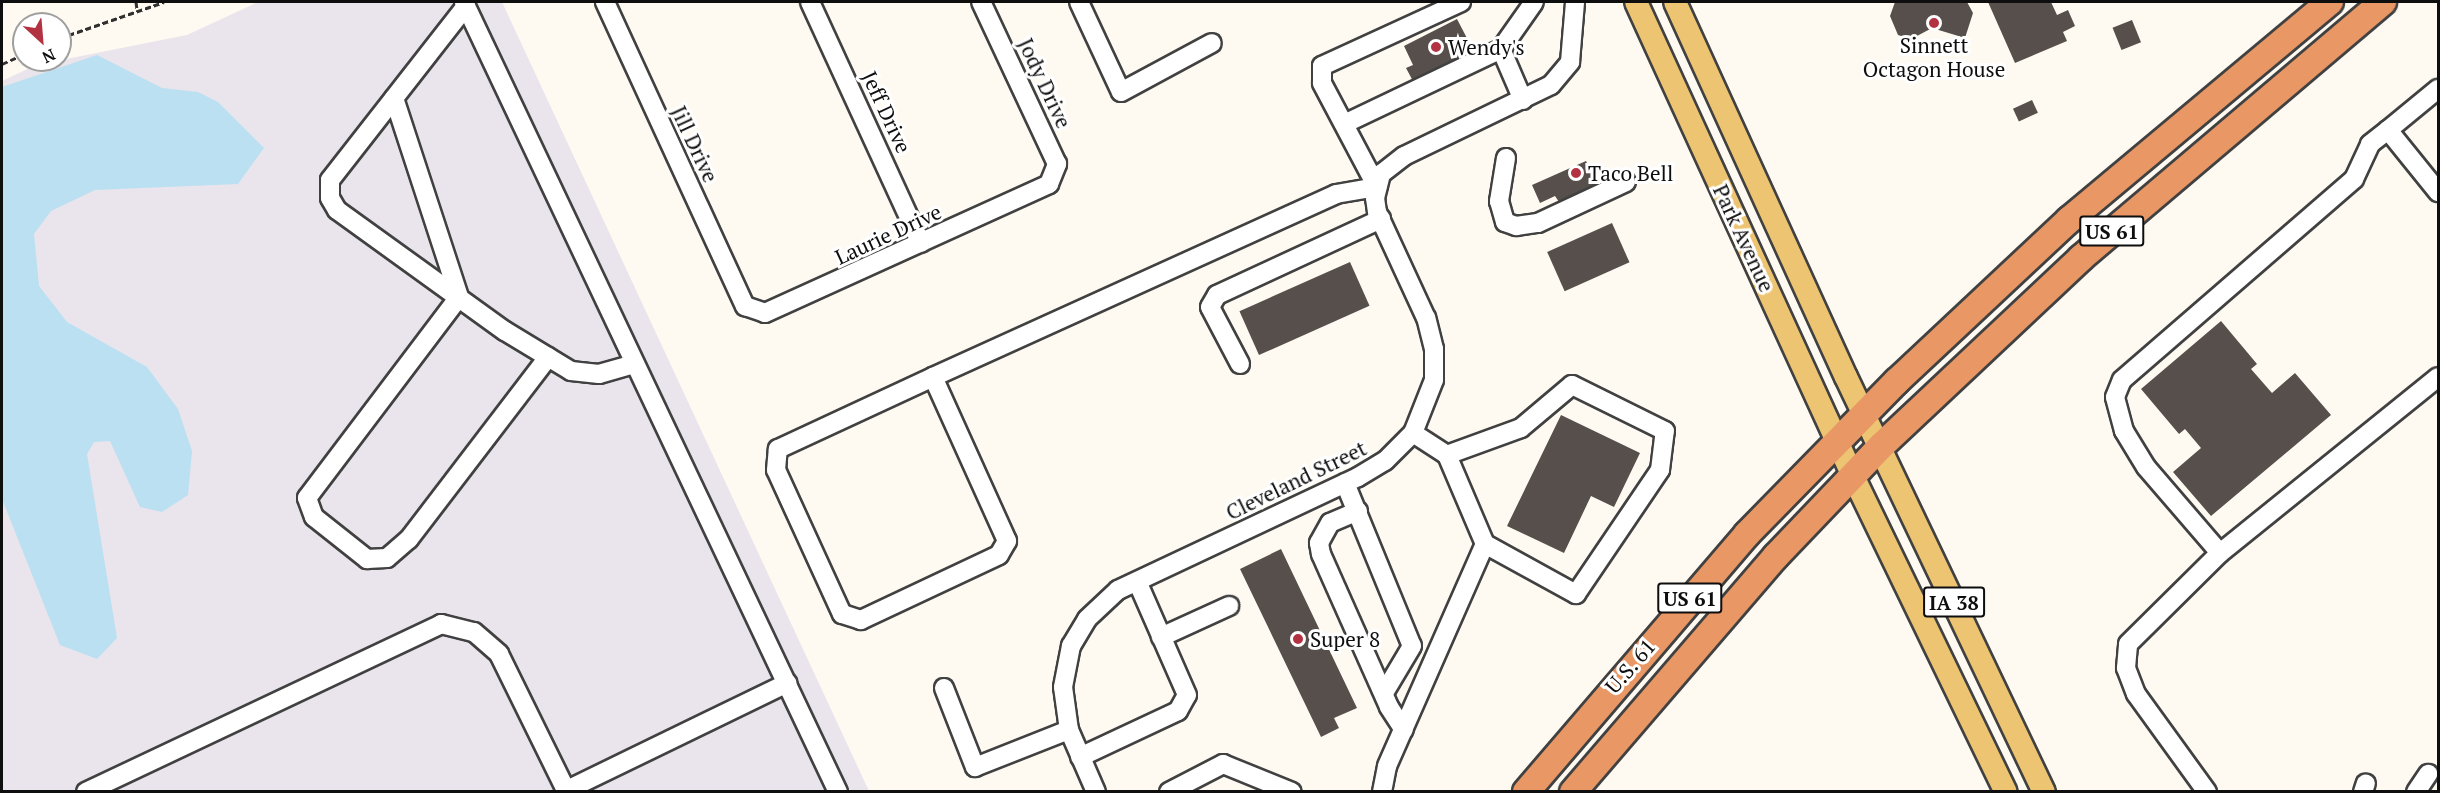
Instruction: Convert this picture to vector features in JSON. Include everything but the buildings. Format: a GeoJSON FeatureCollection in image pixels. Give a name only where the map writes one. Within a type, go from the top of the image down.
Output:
{"type":"FeatureCollection","features":[{"type":"Feature","properties":{"kind":"highway","name":"US 61"},"geometry":{"type":"LineString","coordinates":[[1863,414],[2069,220],[2330,2]]}},
{"type":"Feature","properties":{"kind":"highway","name":"US 61"},"geometry":{"type":"LineString","coordinates":[[1852,474],[2081,258],[2383,2]]}},
{"type":"Feature","properties":{"kind":"highway","name":"U.S. 61"},"geometry":{"type":"LineString","coordinates":[[1526,792],[1659,633],[1863,414]]}},
{"type":"Feature","properties":{"kind":"highway","name":"U.S. 61"},"geometry":{"type":"LineString","coordinates":[[1572,792],[1676,668],[1852,474]]}},
{"type":"Feature","properties":{"kind":"main road","name":"Park Avenue"},"geometry":{"type":"LineString","coordinates":[[1636,2],[1852,474]]}},
{"type":"Feature","properties":{"kind":"main road","name":"Park Avenue"},"geometry":{"type":"LineString","coordinates":[[1675,2],[1863,414]]}},
{"type":"Feature","properties":{"kind":"main road","name":"IA 38"},"geometry":{"type":"LineString","coordinates":[[1863,414],[1881,446],[2043,792]]}},
{"type":"Feature","properties":{"kind":"main road","name":"IA 38"},"geometry":{"type":"LineString","coordinates":[[1852,474],[2006,792]]}},
{"type":"Feature","properties":{"kind":"street","name":"Jill Drive"},"geometry":{"type":"LineString","coordinates":[[605,2],[744,306]]}},
{"type":"Feature","properties":{"kind":"street","name":"Jeff Drive"},"geometry":{"type":"LineString","coordinates":[[810,2],[921,243]]}},
{"type":"Feature","properties":{"kind":"street","name":"Jody Drive"},"geometry":{"type":"LineString","coordinates":[[981,2],[1057,164],[1049,184]]}},
{"type":"Feature","properties":{"kind":"street"},"geometry":{"type":"LineString","coordinates":[[1079,2],[1121,92],[1212,43]]}},
{"type":"Feature","properties":{"kind":"street"},"geometry":{"type":"LineString","coordinates":[[1377,187],[1322,83],[1322,66],[1461,2]]}},
{"type":"Feature","properties":{"kind":"street"},"geometry":{"type":"LineString","coordinates":[[1377,187],[1382,174],[1404,156],[1523,100],[1566,72],[1575,2]]}},
{"type":"Feature","properties":{"kind":"street"},"geometry":{"type":"LineString","coordinates":[[1344,124],[1501,50],[1527,3]]}},
{"type":"Feature","properties":{"kind":"street"},"geometry":{"type":"LineString","coordinates":[[635,364],[584,374],[548,357],[337,210],[330,198],[330,180],[465,4],[838,792]]}},
{"type":"Feature","properties":{"kind":"street"},"geometry":{"type":"LineString","coordinates":[[1501,50],[1523,100]]}},
{"type":"Feature","properties":{"kind":"street"},"geometry":{"type":"LineString","coordinates":[[2220,553],[2146,467],[2124,431],[2115,397],[2121,380],[2354,179],[2370,144],[2439,89]]}},
{"type":"Feature","properties":{"kind":"street"},"geometry":{"type":"LineString","coordinates":[[394,98],[459,297]]}},
{"type":"Feature","properties":{"kind":"street"},"geometry":{"type":"LineString","coordinates":[[2388,130],[2439,192]]}},
{"type":"Feature","properties":{"kind":"street"},"geometry":{"type":"LineString","coordinates":[[1506,158],[1500,208],[1505,222],[1516,226],[1538,223],[1626,182]]}},
{"type":"Feature","properties":{"kind":"street","name":"Laurie Drive"},"geometry":{"type":"LineString","coordinates":[[744,306],[765,313],[776,310],[1049,184]]}},
{"type":"Feature","properties":{"kind":"street"},"geometry":{"type":"LineString","coordinates":[[933,377],[1007,541],[999,555],[861,620],[842,614],[776,471],[778,448],[933,377],[1335,194],[1377,187]]}},
{"type":"Feature","properties":{"kind":"street","name":"Cleveland Street"},"geometry":{"type":"LineString","coordinates":[[1096,792],[1069,730],[1063,687],[1071,646],[1101,603],[1137,581],[1345,483],[1384,461],[1413,433],[1434,380],[1434,349],[1426,318],[1381,219],[1377,187]]}},
{"type":"Feature","properties":{"kind":"street"},"geometry":{"type":"LineString","coordinates":[[1240,364],[1210,307],[1217,295],[1381,219]]}},
{"type":"Feature","properties":{"kind":"street"},"geometry":{"type":"LineString","coordinates":[[459,297],[307,498],[314,517],[367,559],[387,558],[409,539],[548,357]]}},
{"type":"Feature","properties":{"kind":"street"},"geometry":{"type":"LineString","coordinates":[[2207,792],[2136,694],[2126,668],[2128,644],[2220,553],[2439,377]]}},
{"type":"Feature","properties":{"kind":"street"},"geometry":{"type":"LineString","coordinates":[[1413,433],[1447,455],[1485,544],[1576,594],[1660,470],[1665,431],[1572,385],[1521,428],[1447,455]]}},
{"type":"Feature","properties":{"kind":"street"},"geometry":{"type":"LineString","coordinates":[[1345,483],[1413,646],[1384,693]]}},
{"type":"Feature","properties":{"kind":"street"},"geometry":{"type":"LineString","coordinates":[[1358,511],[1330,523],[1319,543],[1384,693],[1404,730]]}},
{"type":"Feature","properties":{"kind":"street"},"geometry":{"type":"LineString","coordinates":[[1382,792],[1387,766],[1485,544]]}},
{"type":"Feature","properties":{"kind":"street"},"geometry":{"type":"LineString","coordinates":[[1080,757],[1178,711],[1187,695],[1137,581]]}},
{"type":"Feature","properties":{"kind":"street"},"geometry":{"type":"LineString","coordinates":[[1161,637],[1229,606]]}},
{"type":"Feature","properties":{"kind":"street"},"geometry":{"type":"LineString","coordinates":[[86,792],[441,624],[474,632],[499,654],[567,791],[787,683]]}},
{"type":"Feature","properties":{"kind":"street"},"geometry":{"type":"LineString","coordinates":[[944,688],[975,767],[1069,730]]}},
{"type":"Feature","properties":{"kind":"street"},"geometry":{"type":"LineString","coordinates":[[1169,792],[1222,764],[1292,792]]}},
{"type":"Feature","properties":{"kind":"street"},"geometry":{"type":"LineString","coordinates":[[2416,792],[2428,774]]}},
{"type":"Feature","properties":{"kind":"path"},"geometry":{"type":"LineString","coordinates":[[136,2],[137,9]]}},
{"type":"Feature","properties":{"kind":"path"},"geometry":{"type":"LineString","coordinates":[[72,33],[137,9],[164,2]]}},
{"type":"Feature","properties":{"kind":"shaded area"},"geometry":{"type":"Polygon","coordinates":[[[258,2],[502,2],[869,791],[2,791],[2,81],[21,72],[72,72],[72,58],[187,35],[258,2]]]}},
{"type":"Feature","properties":{"kind":"water"},"geometry":{"type":"Polygon","coordinates":[[[97,55],[162,88],[198,92],[218,102],[264,148],[238,184],[95,190],[51,211],[34,234],[39,286],[67,322],[147,367],[178,409],[192,451],[188,495],[162,512],[140,507],[110,441],[94,442],[87,454],[117,638],[97,659],[60,645],[2,499],[2,87],[47,72],[72,72],[72,63],[97,55]]]}},
{"type":"Feature","properties":{"kind":"place","name":"Sinnett Octagon House"},"geometry":{"type":"Point","coordinates":[1934,23]}},
{"type":"Feature","properties":{"kind":"place","name":"Wendy's"},"geometry":{"type":"Point","coordinates":[1436,47]}},
{"type":"Feature","properties":{"kind":"place","name":"Taco Bell"},"geometry":{"type":"Point","coordinates":[1576,173]}},
{"type":"Feature","properties":{"kind":"place","name":"Super 8"},"geometry":{"type":"Point","coordinates":[1298,639]}}]}
